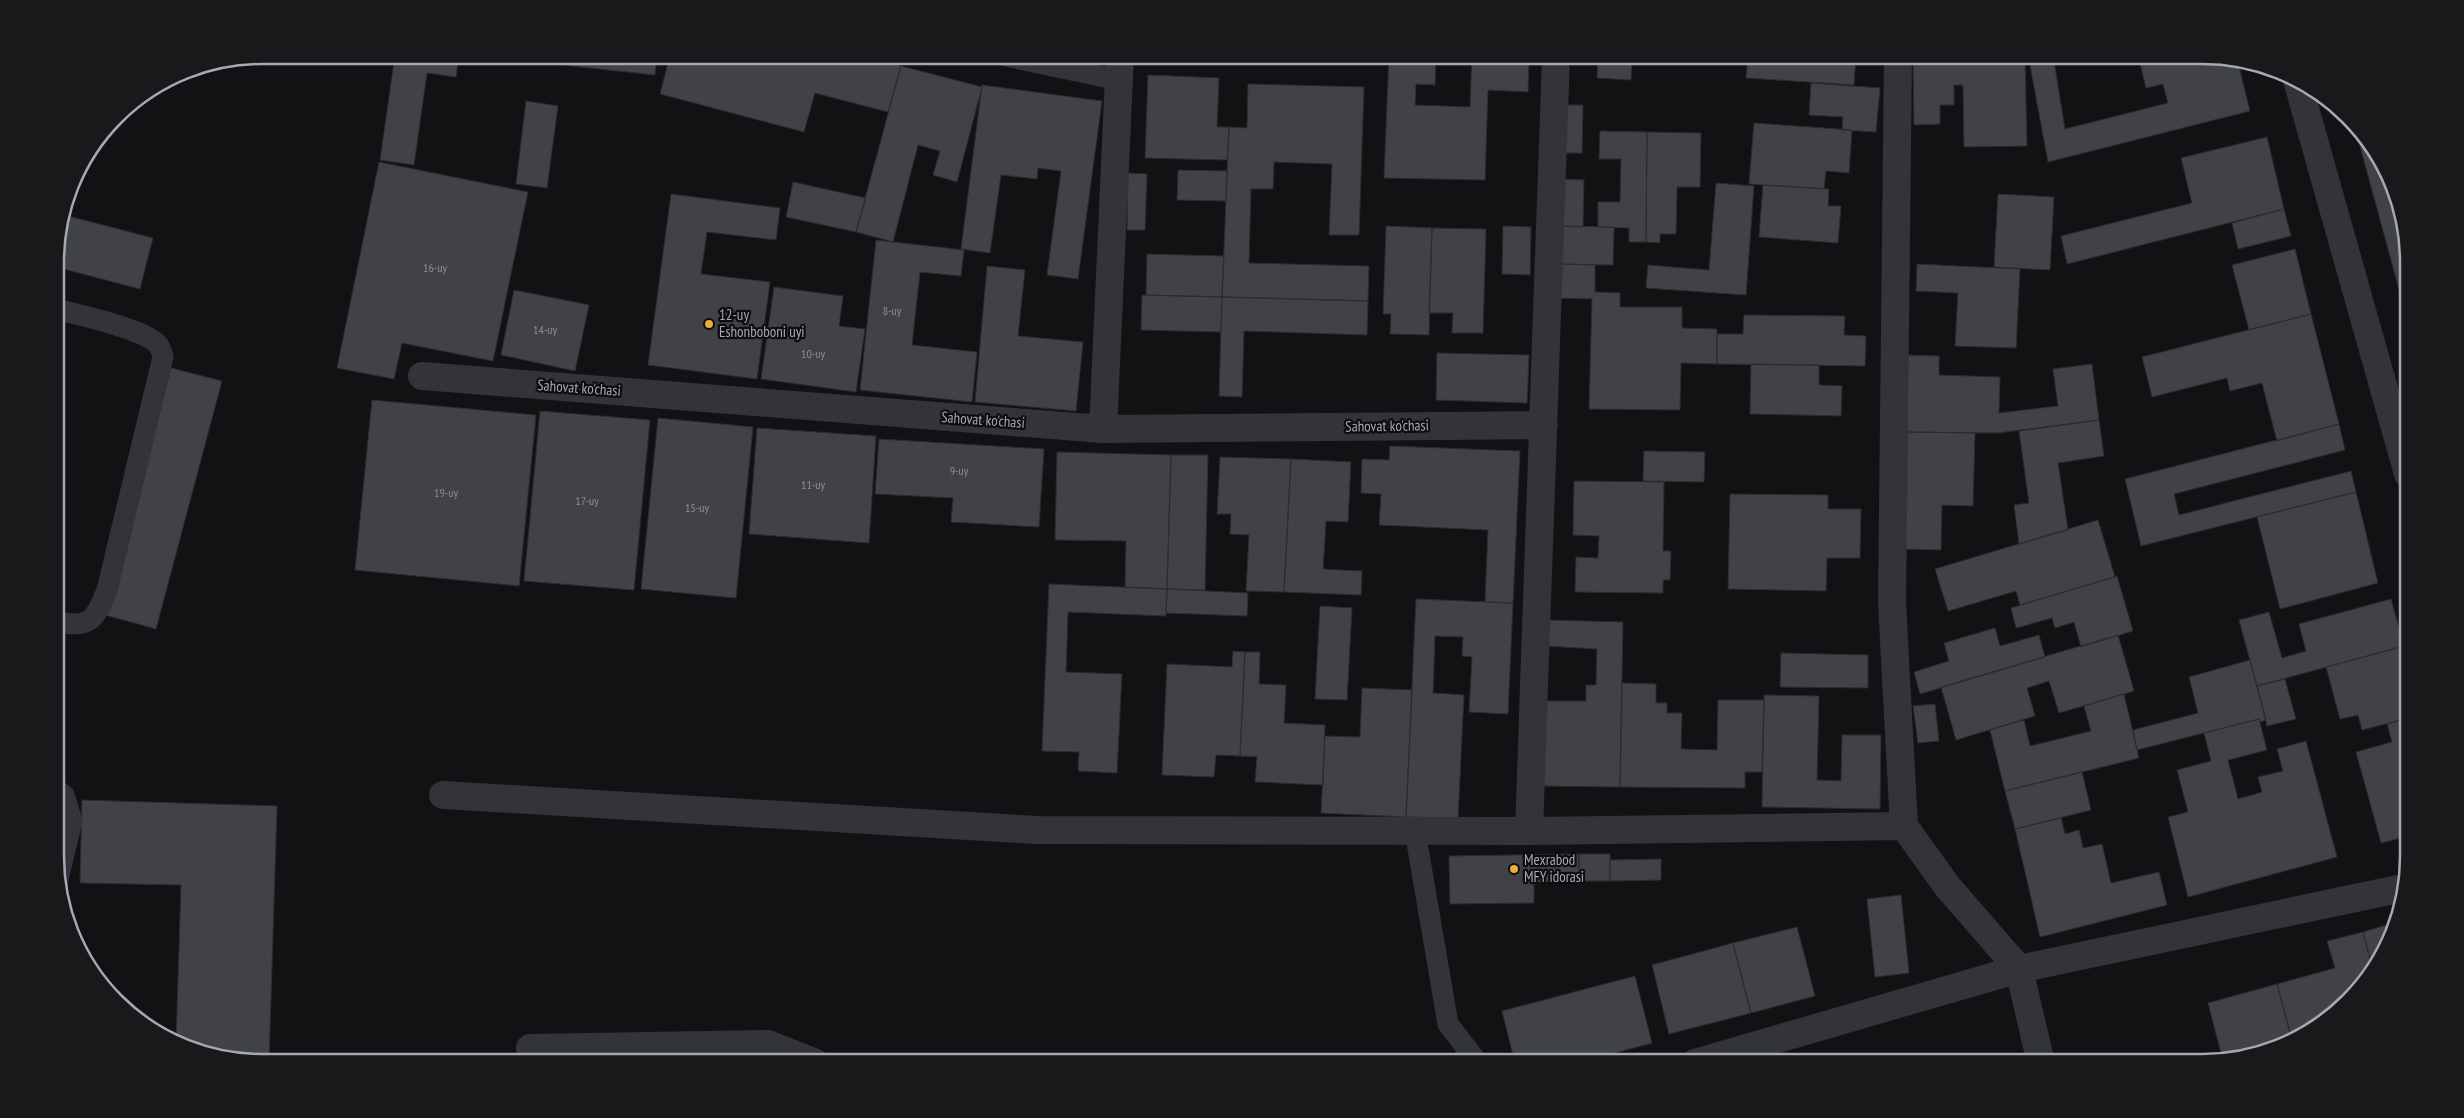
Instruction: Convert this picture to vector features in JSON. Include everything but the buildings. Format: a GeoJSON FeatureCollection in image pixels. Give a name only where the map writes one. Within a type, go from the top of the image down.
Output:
{"type":"FeatureCollection","features":[{"type":"Feature","properties":{"kind":"street"},"geometry":{"type":"LineString","coordinates":[[1529,831],[1556,64]]}},
{"type":"Feature","properties":{"kind":"street"},"geometry":{"type":"LineString","coordinates":[[1898,64],[1892,603],[1904,826],[1947,886],[2018,969],[2039,1054]]}},
{"type":"Feature","properties":{"kind":"street"},"geometry":{"type":"LineString","coordinates":[[1103,429],[1120,68]]}},
{"type":"Feature","properties":{"kind":"street"},"geometry":{"type":"LineString","coordinates":[[2300,89],[2400,446]]}},
{"type":"Feature","properties":{"kind":"street","name":"Sahovat ko'chasi"},"geometry":{"type":"LineString","coordinates":[[422,376],[1103,429],[1544,425]]}},
{"type":"Feature","properties":{"kind":"street"},"geometry":{"type":"LineString","coordinates":[[443,795],[1037,830],[1529,831],[1904,826]]}},
{"type":"Feature","properties":{"kind":"street"},"geometry":{"type":"LineString","coordinates":[[1726,1054],[2018,969],[2397,889]]}},
{"type":"Feature","properties":{"kind":"street"},"geometry":{"type":"LineString","coordinates":[[530,1048],[768,1044],[793,1054]]}},
{"type":"Feature","properties":{"kind":"lane"},"geometry":{"type":"LineString","coordinates":[[1083,64],[1120,68]]}},
{"type":"Feature","properties":{"kind":"lane"},"geometry":{"type":"LineString","coordinates":[[64,311],[132,330],[150,338],[159,346],[164,357],[108,590],[99,612],[87,623],[74,626],[64,623]]}},
{"type":"Feature","properties":{"kind":"lane"},"geometry":{"type":"LineString","coordinates":[[64,795],[72,821],[64,854]]}},
{"type":"Feature","properties":{"kind":"lane"},"geometry":{"type":"LineString","coordinates":[[1415,831],[1448,1024],[1471,1054]]}},
{"type":"Feature","properties":{"kind":"place","name":"12-uy Eshonboboni uyi"},"geometry":{"type":"Point","coordinates":[709,324]}},
{"type":"Feature","properties":{"kind":"place","name":"Mexrabod MFY idorasi"},"geometry":{"type":"Point","coordinates":[1514,869]}}]}
